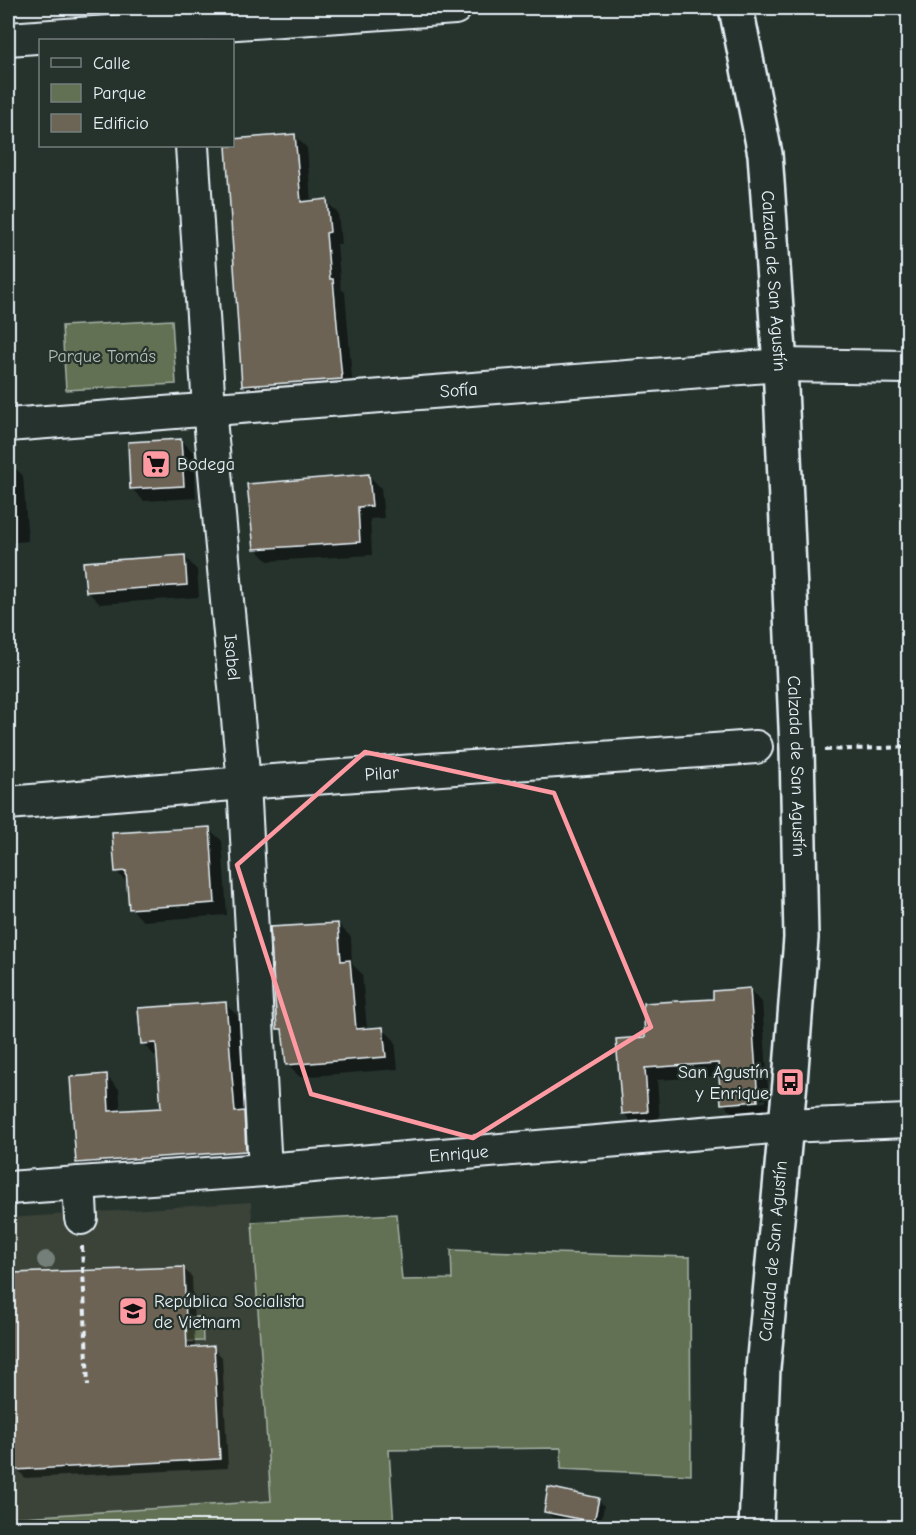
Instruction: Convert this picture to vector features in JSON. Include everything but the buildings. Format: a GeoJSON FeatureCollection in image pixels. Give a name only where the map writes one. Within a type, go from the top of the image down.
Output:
{"type":"FeatureCollection","features":[{"type":"Feature","properties":{"kind":"main road","name":"Calzada de San Agustín"},"geometry":{"type":"LineString","coordinates":[[736,8],[765,154],[808,749],[801,938],[763,1368],[756,1527]]}},
{"type":"Feature","properties":{"kind":"street"},"geometry":{"type":"LineString","coordinates":[[8,39],[183,25],[455,8]]}},
{"type":"Feature","properties":{"kind":"street","name":"Isabel"},"geometry":{"type":"LineString","coordinates":[[192,147],[209,408],[244,783],[265,1170]]}},
{"type":"Feature","properties":{"kind":"street","name":"Sofía"},"geometry":{"type":"LineString","coordinates":[[8,424],[780,365],[909,367]]}},
{"type":"Feature","properties":{"kind":"street","name":"Pilar"},"geometry":{"type":"LineString","coordinates":[[8,803],[244,783],[756,747]]}},
{"type":"Feature","properties":{"kind":"street","name":"Enrique"},"geometry":{"type":"LineString","coordinates":[[8,1188],[265,1170],[785,1126],[909,1121]]}},
{"type":"Feature","properties":{"kind":"street"},"geometry":{"type":"LineString","coordinates":[[79,1183],[81,1218]]}},
{"type":"Feature","properties":{"kind":"path"},"geometry":{"type":"LineString","coordinates":[[808,749],[909,747]]}},
{"type":"Feature","properties":{"kind":"path"},"geometry":{"type":"LineString","coordinates":[[81,1218],[88,1385]]}},
{"type":"Feature","properties":{"kind":"highlighted area"},"geometry":{"type":"Polygon","coordinates":[[[365,752],[554,793],[651,1027],[473,1138],[311,1094],[237,865],[365,752]]]}},
{"type":"Feature","properties":{"kind":"shaded area","name":"República Socialista de Vietnam"},"geometry":{"type":"Polygon","coordinates":[[[251,1202],[271,1501],[8,1518],[8,1218],[251,1202]]]}},
{"type":"Feature","properties":{"kind":"green space","name":"Parque Tomás"},"geometry":{"type":"Polygon","coordinates":[[[172,320],[176,384],[66,390],[62,326],[172,320]]]}},
{"type":"Feature","properties":{"kind":"green space"},"geometry":{"type":"Polygon","coordinates":[[[396,1214],[402,1280],[452,1279],[451,1250],[690,1257],[691,1475],[561,1469],[561,1448],[389,1450],[394,1527],[8,1527],[8,1518],[271,1501],[252,1222],[396,1214]]]}},
{"type":"Feature","properties":{"kind":"green space"},"geometry":{"type":"Polygon","coordinates":[[[202,1317],[203,1341],[133,1343],[143,1318],[202,1317]]]}},
{"type":"Feature","properties":{"kind":"place","name":"Bodega"},"geometry":{"type":"Point","coordinates":[156,464]}},
{"type":"Feature","properties":{"kind":"place","name":"San Agustín y Enrique"},"geometry":{"type":"Point","coordinates":[790,1082]}},
{"type":"Feature","properties":{"kind":"place","name":"República Socialista de Vietnam"},"geometry":{"type":"Point","coordinates":[133,1311]}}]}
